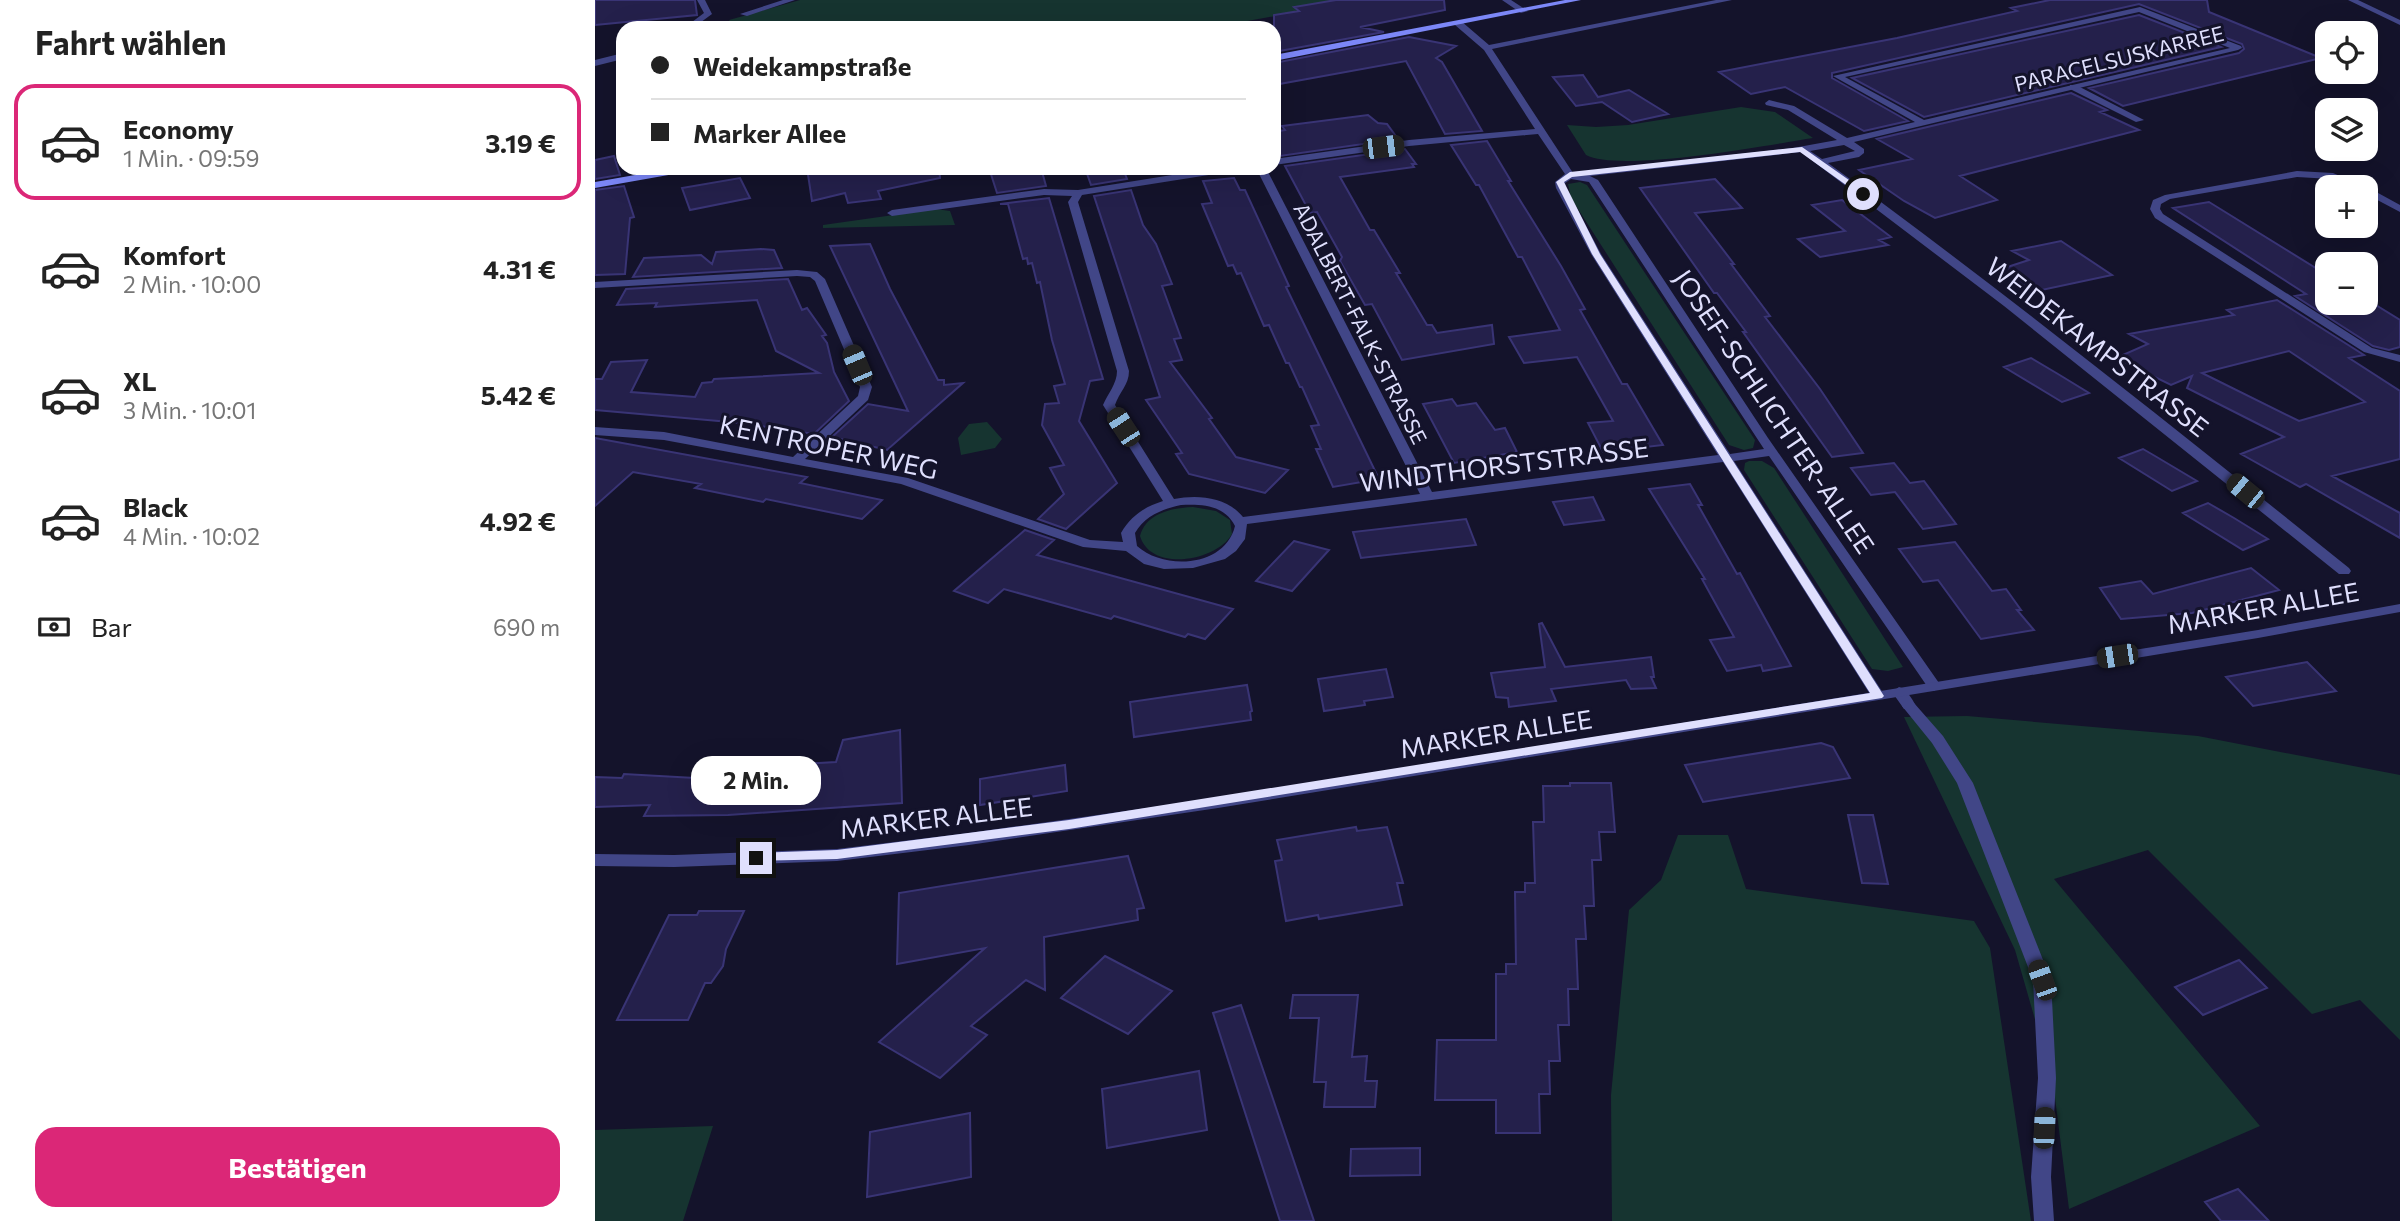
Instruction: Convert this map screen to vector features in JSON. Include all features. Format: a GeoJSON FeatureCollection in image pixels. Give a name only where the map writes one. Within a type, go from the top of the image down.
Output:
{"type":"FeatureCollection","features":[{"type":"Feature","properties":{"kind":"main road"},"geometry":{"type":"LineString","coordinates":[[1281,57],[1577,0]]}},
{"type":"Feature","properties":{"kind":"main road"},"geometry":{"type":"LineString","coordinates":[[595,185],[651,175]]}},
{"type":"Feature","properties":{"kind":"street"},"geometry":{"type":"LineString","coordinates":[[698,21],[708,14],[701,0]]}},
{"type":"Feature","properties":{"kind":"street"},"geometry":{"type":"LineString","coordinates":[[744,14],[791,0]]}},
{"type":"Feature","properties":{"kind":"street"},"geometry":{"type":"LineString","coordinates":[[1506,0],[1524,10]]}},
{"type":"Feature","properties":{"kind":"street"},"geometry":{"type":"LineString","coordinates":[[1487,48],[1728,0]]}},
{"type":"Feature","properties":{"kind":"street"},"geometry":{"type":"LineString","coordinates":[[2352,0],[2400,23]]}},
{"type":"Feature","properties":{"kind":"street","name":"PARACELSUSKARREE"},"geometry":{"type":"LineString","coordinates":[[1570,175],[1802,149],[1859,139],[2238,48],[2140,9],[1837,76],[1923,123]]}},
{"type":"Feature","properties":{"kind":"street","name":"JOSEF-SCHLICHTER-ALLEE"},"geometry":{"type":"LineString","coordinates":[[1458,23],[1487,48],[1570,175],[1593,180],[1772,453],[1934,686]]}},
{"type":"Feature","properties":{"kind":"street"},"geometry":{"type":"LineString","coordinates":[[595,63],[616,58]]}},
{"type":"Feature","properties":{"kind":"street"},"geometry":{"type":"LineString","coordinates":[[2073,88],[2139,120]]}},
{"type":"Feature","properties":{"kind":"street"},"geometry":{"type":"LineString","coordinates":[[1769,103],[1791,108],[1848,141],[1861,153],[1820,162]]}},
{"type":"Feature","properties":{"kind":"street"},"geometry":{"type":"LineString","coordinates":[[1281,161],[1409,143],[1539,131]]}},
{"type":"Feature","properties":{"kind":"street","name":"WEIDEKAMPSTRASSE"},"geometry":{"type":"LineString","coordinates":[[1802,149],[2075,354],[2344,571]]}},
{"type":"Feature","properties":{"kind":"street"},"geometry":{"type":"LineString","coordinates":[[2315,175],[2297,174],[2168,197],[2156,202],[2155,209],[2159,216],[2368,350],[2400,359]]}},
{"type":"Feature","properties":{"kind":"street"},"geometry":{"type":"LineString","coordinates":[[893,213],[1044,192],[1078,193],[1190,175]]}},
{"type":"Feature","properties":{"kind":"street","name":"ADALBERT-FALK-STRASSE"},"geometry":{"type":"LineString","coordinates":[[1265,175],[1427,496]]}},
{"type":"Feature","properties":{"kind":"street"},"geometry":{"type":"LineString","coordinates":[[1570,175],[1560,182],[1561,188],[1596,254],[1878,696]]}},
{"type":"Feature","properties":{"kind":"street"},"geometry":{"type":"LineString","coordinates":[[1078,193],[1073,202],[1122,371],[1123,381],[1109,405],[1170,503]]}},
{"type":"Feature","properties":{"kind":"street"},"geometry":{"type":"LineString","coordinates":[[2378,197],[2400,209]]}},
{"type":"Feature","properties":{"kind":"street"},"geometry":{"type":"LineString","coordinates":[[595,285],[797,273],[813,274],[820,279],[866,387],[864,397],[798,459]]}},
{"type":"Feature","properties":{"kind":"street","name":"KENTROPER WEG"},"geometry":{"type":"LineString","coordinates":[[595,431],[664,436],[904,481],[1088,544],[1129,547]]}},
{"type":"Feature","properties":{"kind":"street","name":"WINDTHORSTSTRASSE"},"geometry":{"type":"LineString","coordinates":[[1241,521],[1772,453]]}},
{"type":"Feature","properties":{"kind":"street"},"geometry":{"type":"LineString","coordinates":[[1210,502],[1232,511],[1241,521],[1242,534],[1230,550],[1194,564],[1152,562],[1129,547],[1128,533],[1133,524],[1152,509],[1170,503],[1210,502]]}},
{"type":"Feature","properties":{"kind":"street","name":"MARKER ALLEE"},"geometry":{"type":"LineString","coordinates":[[595,860],[674,861],[837,855],[969,839],[1219,803],[1878,696],[1904,699],[1934,686],[2258,634],[2400,608]]}},
{"type":"Feature","properties":{"kind":"street"},"geometry":{"type":"LineString","coordinates":[[1904,699],[1938,740],[1965,783],[2042,980],[2046,1079],[2041,1177],[2044,1221]]}},
{"type":"Feature","properties":{"kind":"green space"},"geometry":{"type":"Polygon","coordinates":[[[800,0],[1363,0],[1248,21],[729,20],[800,0]]]}},
{"type":"Feature","properties":{"kind":"green space"},"geometry":{"type":"Polygon","coordinates":[[[1741,107],[1775,112],[1813,138],[1695,156],[1604,160],[1586,155],[1567,125],[1628,125],[1741,107]]]}},
{"type":"Feature","properties":{"kind":"green space"},"geometry":{"type":"Polygon","coordinates":[[[1580,182],[1587,185],[1755,440],[1753,448],[1744,450],[1729,445],[1571,198],[1568,184],[1580,182]]]}},
{"type":"Feature","properties":{"kind":"green space"},"geometry":{"type":"Polygon","coordinates":[[[936,209],[950,211],[955,225],[823,228],[823,225],[936,209]]]}},
{"type":"Feature","properties":{"kind":"green space"},"geometry":{"type":"Polygon","coordinates":[[[987,422],[1002,439],[995,448],[961,455],[958,438],[969,424],[987,422]]]}},
{"type":"Feature","properties":{"kind":"green space"},"geometry":{"type":"Polygon","coordinates":[[[1762,461],[1774,468],[1903,667],[1888,671],[1872,669],[1744,470],[1745,463],[1762,461]]]}},
{"type":"Feature","properties":{"kind":"green space"},"geometry":{"type":"Polygon","coordinates":[[[1193,507],[1216,511],[1230,520],[1232,534],[1224,543],[1213,551],[1185,559],[1170,559],[1146,548],[1140,536],[1148,522],[1161,513],[1193,507]]]}},
{"type":"Feature","properties":{"kind":"green space"},"geometry":{"type":"Polygon","coordinates":[[[1967,716],[2198,736],[2400,775],[2400,1040],[2360,1000],[2312,1014],[2148,850],[2054,879],[2260,1126],[2069,1209],[2053,1082],[2015,950],[1904,717],[1967,716]]]}},
{"type":"Feature","properties":{"kind":"green space"},"geometry":{"type":"Polygon","coordinates":[[[1678,835],[1728,835],[1746,889],[1974,921],[1990,948],[2031,1221],[1612,1221],[1611,1095],[1629,910],[1661,880],[1678,835]]]}},
{"type":"Feature","properties":{"kind":"green space"},"geometry":{"type":"Polygon","coordinates":[[[713,1126],[683,1221],[595,1221],[595,1130],[713,1126]]]}},
{"type":"Feature","properties":{"kind":"building"},"geometry":{"type":"Polygon","coordinates":[[[595,0],[695,0],[697,15],[595,25],[595,0]]]}},
{"type":"Feature","properties":{"kind":"building"},"geometry":{"type":"Polygon","coordinates":[[[1336,0],[1444,0],[1445,10],[1360,27],[1384,32],[1281,51],[1281,21],[1274,21],[1274,15],[1299,11],[1294,7],[1336,0]]]}},
{"type":"Feature","properties":{"kind":"building"},"geometry":{"type":"Polygon","coordinates":[[[2050,0],[2207,0],[2209,12],[2315,56],[2315,59],[2123,106],[2089,88],[2239,53],[2244,49],[2242,44],[2139,4],[1832,73],[1832,78],[1908,121],[1864,131],[1785,87],[1751,94],[1719,72],[1897,38],[2017,11],[2011,8],[2050,0]]]}},
{"type":"Feature","properties":{"kind":"building"},"geometry":{"type":"Polygon","coordinates":[[[2139,15],[2221,47],[1924,117],[1852,78],[2139,15]]]}},
{"type":"Feature","properties":{"kind":"building"},"geometry":{"type":"Polygon","coordinates":[[[1409,37],[1456,46],[1436,58],[1442,62],[1482,131],[1445,134],[1406,61],[1281,84],[1281,62],[1409,37]]]}},
{"type":"Feature","properties":{"kind":"building"},"geometry":{"type":"Polygon","coordinates":[[[1583,75],[1598,97],[1629,90],[1668,114],[1632,122],[1602,102],[1576,106],[1553,77],[1583,75]]]}},
{"type":"Feature","properties":{"kind":"building"},"geometry":{"type":"Polygon","coordinates":[[[2071,93],[2107,110],[2100,112],[2139,130],[1960,176],[1997,200],[1935,218],[1904,201],[1859,170],[1912,159],[1877,139],[2071,93]]]}},
{"type":"Feature","properties":{"kind":"building"},"geometry":{"type":"Polygon","coordinates":[[[1368,115],[1378,123],[1387,124],[1398,139],[1281,156],[1281,131],[1285,130],[1282,126],[1368,115]]]}},
{"type":"Feature","properties":{"kind":"building"},"geometry":{"type":"Polygon","coordinates":[[[1487,141],[1585,309],[1580,310],[1622,384],[1627,384],[1663,445],[1603,452],[1588,423],[1613,421],[1577,357],[1524,363],[1509,337],[1560,330],[1522,257],[1518,257],[1479,185],[1476,185],[1451,145],[1487,141]]]}},
{"type":"Feature","properties":{"kind":"building"},"geometry":{"type":"Polygon","coordinates":[[[1405,149],[1416,164],[1412,164],[1414,167],[1340,177],[1370,230],[1374,230],[1400,273],[1396,273],[1427,325],[1432,325],[1437,333],[1492,325],[1494,344],[1402,360],[1372,304],[1365,305],[1317,212],[1310,213],[1285,166],[1405,149]]]}},
{"type":"Feature","properties":{"kind":"building"},"geometry":{"type":"Polygon","coordinates":[[[614,156],[616,175],[620,175],[595,179],[595,160],[614,156]]]}},
{"type":"Feature","properties":{"kind":"building"},"geometry":{"type":"Polygon","coordinates":[[[808,175],[940,175],[940,178],[878,191],[881,199],[848,203],[845,193],[812,201],[808,175]]]}},
{"type":"Feature","properties":{"kind":"building"},"geometry":{"type":"Polygon","coordinates":[[[991,175],[1043,175],[1046,186],[997,193],[991,175]]]}},
{"type":"Feature","properties":{"kind":"building"},"geometry":{"type":"Polygon","coordinates":[[[1087,175],[1126,175],[1127,179],[1091,185],[1087,175]]]}},
{"type":"Feature","properties":{"kind":"building"},"geometry":{"type":"Polygon","coordinates":[[[740,178],[750,198],[690,210],[682,188],[740,178]]]}},
{"type":"Feature","properties":{"kind":"building"},"geometry":{"type":"Polygon","coordinates":[[[1234,178],[1240,190],[1245,190],[1289,286],[1286,287],[1379,479],[1333,487],[1316,449],[1321,449],[1311,426],[1319,425],[1302,387],[1289,363],[1286,363],[1269,325],[1264,326],[1241,273],[1237,274],[1233,265],[1228,266],[1202,204],[1212,203],[1203,181],[1234,178]]]}},
{"type":"Feature","properties":{"kind":"building"},"geometry":{"type":"Polygon","coordinates":[[[1715,179],[1742,208],[1695,213],[1734,264],[1731,264],[1770,316],[1765,317],[1820,389],[1863,453],[1832,457],[1743,332],[1746,332],[1717,293],[1714,293],[1640,188],[1715,179]]]}},
{"type":"Feature","properties":{"kind":"building"},"geometry":{"type":"Polygon","coordinates":[[[624,186],[634,217],[630,218],[625,274],[595,275],[595,190],[624,186]]]}},
{"type":"Feature","properties":{"kind":"building"},"geometry":{"type":"Polygon","coordinates":[[[1131,190],[1143,225],[1156,244],[1172,284],[1162,286],[1181,338],[1174,339],[1182,360],[1170,362],[1212,418],[1209,419],[1236,457],[1288,470],[1265,493],[1189,474],[1176,454],[1182,453],[1146,400],[1160,397],[1094,196],[1131,190]]]}},
{"type":"Feature","properties":{"kind":"building"},"geometry":{"type":"Polygon","coordinates":[[[1049,198],[1103,379],[1090,381],[1079,421],[1117,483],[1066,529],[1038,519],[1064,494],[1050,468],[1064,465],[1042,425],[1045,404],[1059,403],[1054,386],[1065,384],[1052,340],[1040,282],[1037,283],[1032,263],[1028,264],[1027,258],[1023,259],[1008,204],[1000,204],[1049,198]]]}},
{"type":"Feature","properties":{"kind":"building"},"geometry":{"type":"Polygon","coordinates":[[[1842,200],[1891,237],[1879,240],[1888,245],[1820,257],[1798,239],[1845,231],[1812,205],[1842,200]]]}},
{"type":"Feature","properties":{"kind":"building"},"geometry":{"type":"Polygon","coordinates":[[[2209,202],[2315,268],[2315,309],[2295,296],[2306,294],[2173,208],[2209,202]]]}},
{"type":"Feature","properties":{"kind":"building"},"geometry":{"type":"Polygon","coordinates":[[[2061,241],[2112,275],[2037,291],[1998,270],[2029,260],[2012,251],[2061,241]]]}},
{"type":"Feature","properties":{"kind":"building"},"geometry":{"type":"Polygon","coordinates":[[[870,244],[890,289],[938,380],[944,380],[944,385],[963,383],[887,450],[832,437],[868,404],[908,411],[830,246],[870,244]]]}},
{"type":"Feature","properties":{"kind":"building"},"geometry":{"type":"Polygon","coordinates":[[[774,250],[782,268],[633,277],[644,258],[701,255],[712,264],[716,252],[774,250]]]}},
{"type":"Feature","properties":{"kind":"building"},"geometry":{"type":"Polygon","coordinates":[[[788,279],[802,310],[807,308],[826,335],[822,336],[827,343],[834,372],[849,401],[814,434],[741,423],[595,410],[595,379],[602,379],[611,362],[647,360],[631,392],[695,397],[702,383],[712,382],[714,379],[819,373],[776,351],[757,300],[655,307],[657,303],[617,305],[626,289],[788,279]]]}},
{"type":"Feature","properties":{"kind":"building"},"geometry":{"type":"Polygon","coordinates":[[[2277,300],[2364,355],[2349,358],[2400,391],[2400,459],[2332,476],[2400,513],[2400,538],[2306,484],[2300,487],[2241,454],[2284,437],[2187,388],[2192,376],[2171,385],[2116,358],[2148,344],[2129,334],[2234,315],[2227,310],[2277,300]],[[2289,351],[2202,373],[2299,421],[2365,402],[2289,351]]]}},
{"type":"Feature","properties":{"kind":"building"},"geometry":{"type":"Polygon","coordinates":[[[2378,306],[2400,320],[2400,347],[2389,350],[2373,346],[2325,315],[2378,315],[2378,306]]]}},
{"type":"Feature","properties":{"kind":"building"},"geometry":{"type":"Polygon","coordinates":[[[2031,358],[2089,393],[2062,402],[2004,367],[2031,358]]]}},
{"type":"Feature","properties":{"kind":"building"},"geometry":{"type":"Polygon","coordinates":[[[1452,399],[1457,406],[1476,403],[1495,430],[1505,428],[1517,452],[1454,463],[1423,404],[1452,399]]]}},
{"type":"Feature","properties":{"kind":"building"},"geometry":{"type":"Polygon","coordinates":[[[595,438],[807,477],[800,483],[882,500],[862,519],[766,499],[763,502],[695,488],[701,484],[633,472],[595,506],[595,438]]]}},
{"type":"Feature","properties":{"kind":"building"},"geometry":{"type":"Polygon","coordinates":[[[2143,449],[2197,481],[2172,491],[2119,458],[2143,449]]]}},
{"type":"Feature","properties":{"kind":"building"},"geometry":{"type":"Polygon","coordinates":[[[1894,463],[1910,483],[1924,481],[1956,524],[1923,529],[1895,492],[1871,495],[1851,468],[1894,463]]]}},
{"type":"Feature","properties":{"kind":"building"},"geometry":{"type":"Polygon","coordinates":[[[1690,484],[1702,505],[1698,505],[1737,574],[1740,573],[1791,666],[1763,671],[1761,665],[1727,671],[1710,640],[1734,637],[1702,579],[1705,579],[1649,489],[1690,484]]]}},
{"type":"Feature","properties":{"kind":"building"},"geometry":{"type":"Polygon","coordinates":[[[1593,497],[1604,520],[1564,525],[1553,502],[1593,497]]]}},
{"type":"Feature","properties":{"kind":"building"},"geometry":{"type":"Polygon","coordinates":[[[2208,503],[2268,539],[2243,550],[2183,513],[2208,503]]]}},
{"type":"Feature","properties":{"kind":"building"},"geometry":{"type":"Polygon","coordinates":[[[1466,519],[1476,545],[1361,558],[1353,532],[1466,519]]]}},
{"type":"Feature","properties":{"kind":"building"},"geometry":{"type":"Polygon","coordinates":[[[1025,530],[1054,540],[1037,555],[1233,609],[1205,639],[1188,634],[1185,637],[1114,616],[1111,619],[1004,589],[988,603],[954,591],[1025,530]]]}},
{"type":"Feature","properties":{"kind":"building"},"geometry":{"type":"Polygon","coordinates":[[[1294,541],[1329,550],[1292,591],[1256,581],[1294,541]]]}},
{"type":"Feature","properties":{"kind":"building"},"geometry":{"type":"Polygon","coordinates":[[[1955,542],[1992,591],[2006,589],[2021,610],[2017,610],[2034,630],[1981,639],[1938,580],[1923,582],[1899,549],[1955,542]]]}},
{"type":"Feature","properties":{"kind":"building"},"geometry":{"type":"Polygon","coordinates":[[[2251,568],[2279,590],[2192,613],[2121,619],[2100,588],[2141,581],[2153,594],[2251,568]]]}},
{"type":"Feature","properties":{"kind":"building"},"geometry":{"type":"Polygon","coordinates":[[[1542,623],[1565,667],[1651,657],[1654,677],[1651,677],[1656,688],[1631,689],[1626,680],[1551,689],[1556,701],[1509,707],[1508,698],[1496,697],[1491,673],[1545,667],[1539,624],[1542,623]]]}},
{"type":"Feature","properties":{"kind":"building"},"geometry":{"type":"Polygon","coordinates":[[[2307,662],[2336,691],[2253,706],[2226,677],[2307,662]]]}},
{"type":"Feature","properties":{"kind":"building"},"geometry":{"type":"Polygon","coordinates":[[[1386,669],[1393,697],[1364,701],[1365,705],[1324,711],[1318,679],[1386,669]]]}},
{"type":"Feature","properties":{"kind":"building"},"geometry":{"type":"Polygon","coordinates":[[[1247,685],[1251,720],[1134,737],[1130,702],[1247,685]]]}},
{"type":"Feature","properties":{"kind":"building"},"geometry":{"type":"Polygon","coordinates":[[[900,730],[902,803],[728,815],[644,816],[650,805],[595,807],[595,777],[622,778],[624,774],[695,778],[715,770],[722,779],[768,775],[769,770],[783,769],[784,765],[836,762],[843,740],[900,730]]]}},
{"type":"Feature","properties":{"kind":"building"},"geometry":{"type":"Polygon","coordinates":[[[1821,743],[1833,747],[1850,778],[1703,802],[1685,765],[1821,743]]]}},
{"type":"Feature","properties":{"kind":"building"},"geometry":{"type":"Polygon","coordinates":[[[1065,765],[1067,791],[980,805],[980,779],[1065,765]]]}},
{"type":"Feature","properties":{"kind":"building"},"geometry":{"type":"Polygon","coordinates":[[[1570,783],[1611,783],[1615,832],[1599,832],[1601,860],[1592,860],[1594,906],[1584,906],[1586,939],[1576,939],[1578,989],[1568,989],[1569,1025],[1558,1025],[1560,1061],[1549,1061],[1550,1094],[1539,1094],[1540,1133],[1496,1133],[1496,1100],[1435,1100],[1437,1040],[1496,1040],[1496,974],[1506,974],[1506,964],[1516,964],[1515,892],[1525,892],[1525,883],[1535,883],[1533,822],[1544,822],[1543,786],[1570,786],[1570,783]]]}},
{"type":"Feature","properties":{"kind":"building"},"geometry":{"type":"Polygon","coordinates":[[[1848,815],[1873,815],[1888,884],[1862,883],[1848,815]]]}},
{"type":"Feature","properties":{"kind":"building"},"geometry":{"type":"Polygon","coordinates":[[[1356,827],[1357,831],[1387,827],[1403,883],[1397,883],[1402,905],[1319,919],[1318,915],[1286,921],[1275,861],[1282,860],[1277,840],[1356,827]]]}},
{"type":"Feature","properties":{"kind":"building"},"geometry":{"type":"Polygon","coordinates":[[[1128,856],[1144,908],[1137,909],[1138,920],[1044,937],[1045,990],[1026,980],[971,1026],[987,1035],[940,1078],[879,1042],[985,948],[897,964],[899,893],[1128,856]]]}},
{"type":"Feature","properties":{"kind":"building"},"geometry":{"type":"Polygon","coordinates":[[[699,911],[744,911],[726,949],[723,966],[711,983],[705,983],[688,1020],[617,1020],[669,915],[697,915],[699,911]]]}},
{"type":"Feature","properties":{"kind":"building"},"geometry":{"type":"Polygon","coordinates":[[[1105,956],[1172,991],[1128,1034],[1061,998],[1105,956]]]}},
{"type":"Feature","properties":{"kind":"building"},"geometry":{"type":"Polygon","coordinates":[[[2239,960],[2267,988],[2203,1015],[2175,987],[2239,960]]]}},
{"type":"Feature","properties":{"kind":"building"},"geometry":{"type":"Polygon","coordinates":[[[1293,995],[1358,995],[1352,1057],[1367,1056],[1365,1081],[1377,1081],[1375,1107],[1324,1107],[1326,1082],[1314,1082],[1319,1018],[1290,1018],[1293,995]]]}},
{"type":"Feature","properties":{"kind":"building"},"geometry":{"type":"Polygon","coordinates":[[[1241,1005],[1314,1221],[1280,1221],[1213,1013],[1241,1005]]]}},
{"type":"Feature","properties":{"kind":"building"},"geometry":{"type":"Polygon","coordinates":[[[1199,1071],[1207,1130],[1107,1148],[1102,1089],[1199,1071]]]}},
{"type":"Feature","properties":{"kind":"building"},"geometry":{"type":"Polygon","coordinates":[[[970,1113],[971,1177],[867,1197],[870,1132],[970,1113]]]}},
{"type":"Feature","properties":{"kind":"building"},"geometry":{"type":"Polygon","coordinates":[[[1420,1148],[1420,1175],[1350,1176],[1351,1149],[1420,1148]]]}},
{"type":"Feature","properties":{"kind":"building"},"geometry":{"type":"Polygon","coordinates":[[[2238,1189],[2269,1221],[2221,1221],[2205,1202],[2238,1189]]]}},
{"type":"Feature","properties":{"kind":"route"},"geometry":{"type":"LineString","coordinates":[[756,858],[837,855],[1219,803],[1878,696],[1596,254],[1560,182],[1570,175],[1802,149],[1863,194]]}}]}
